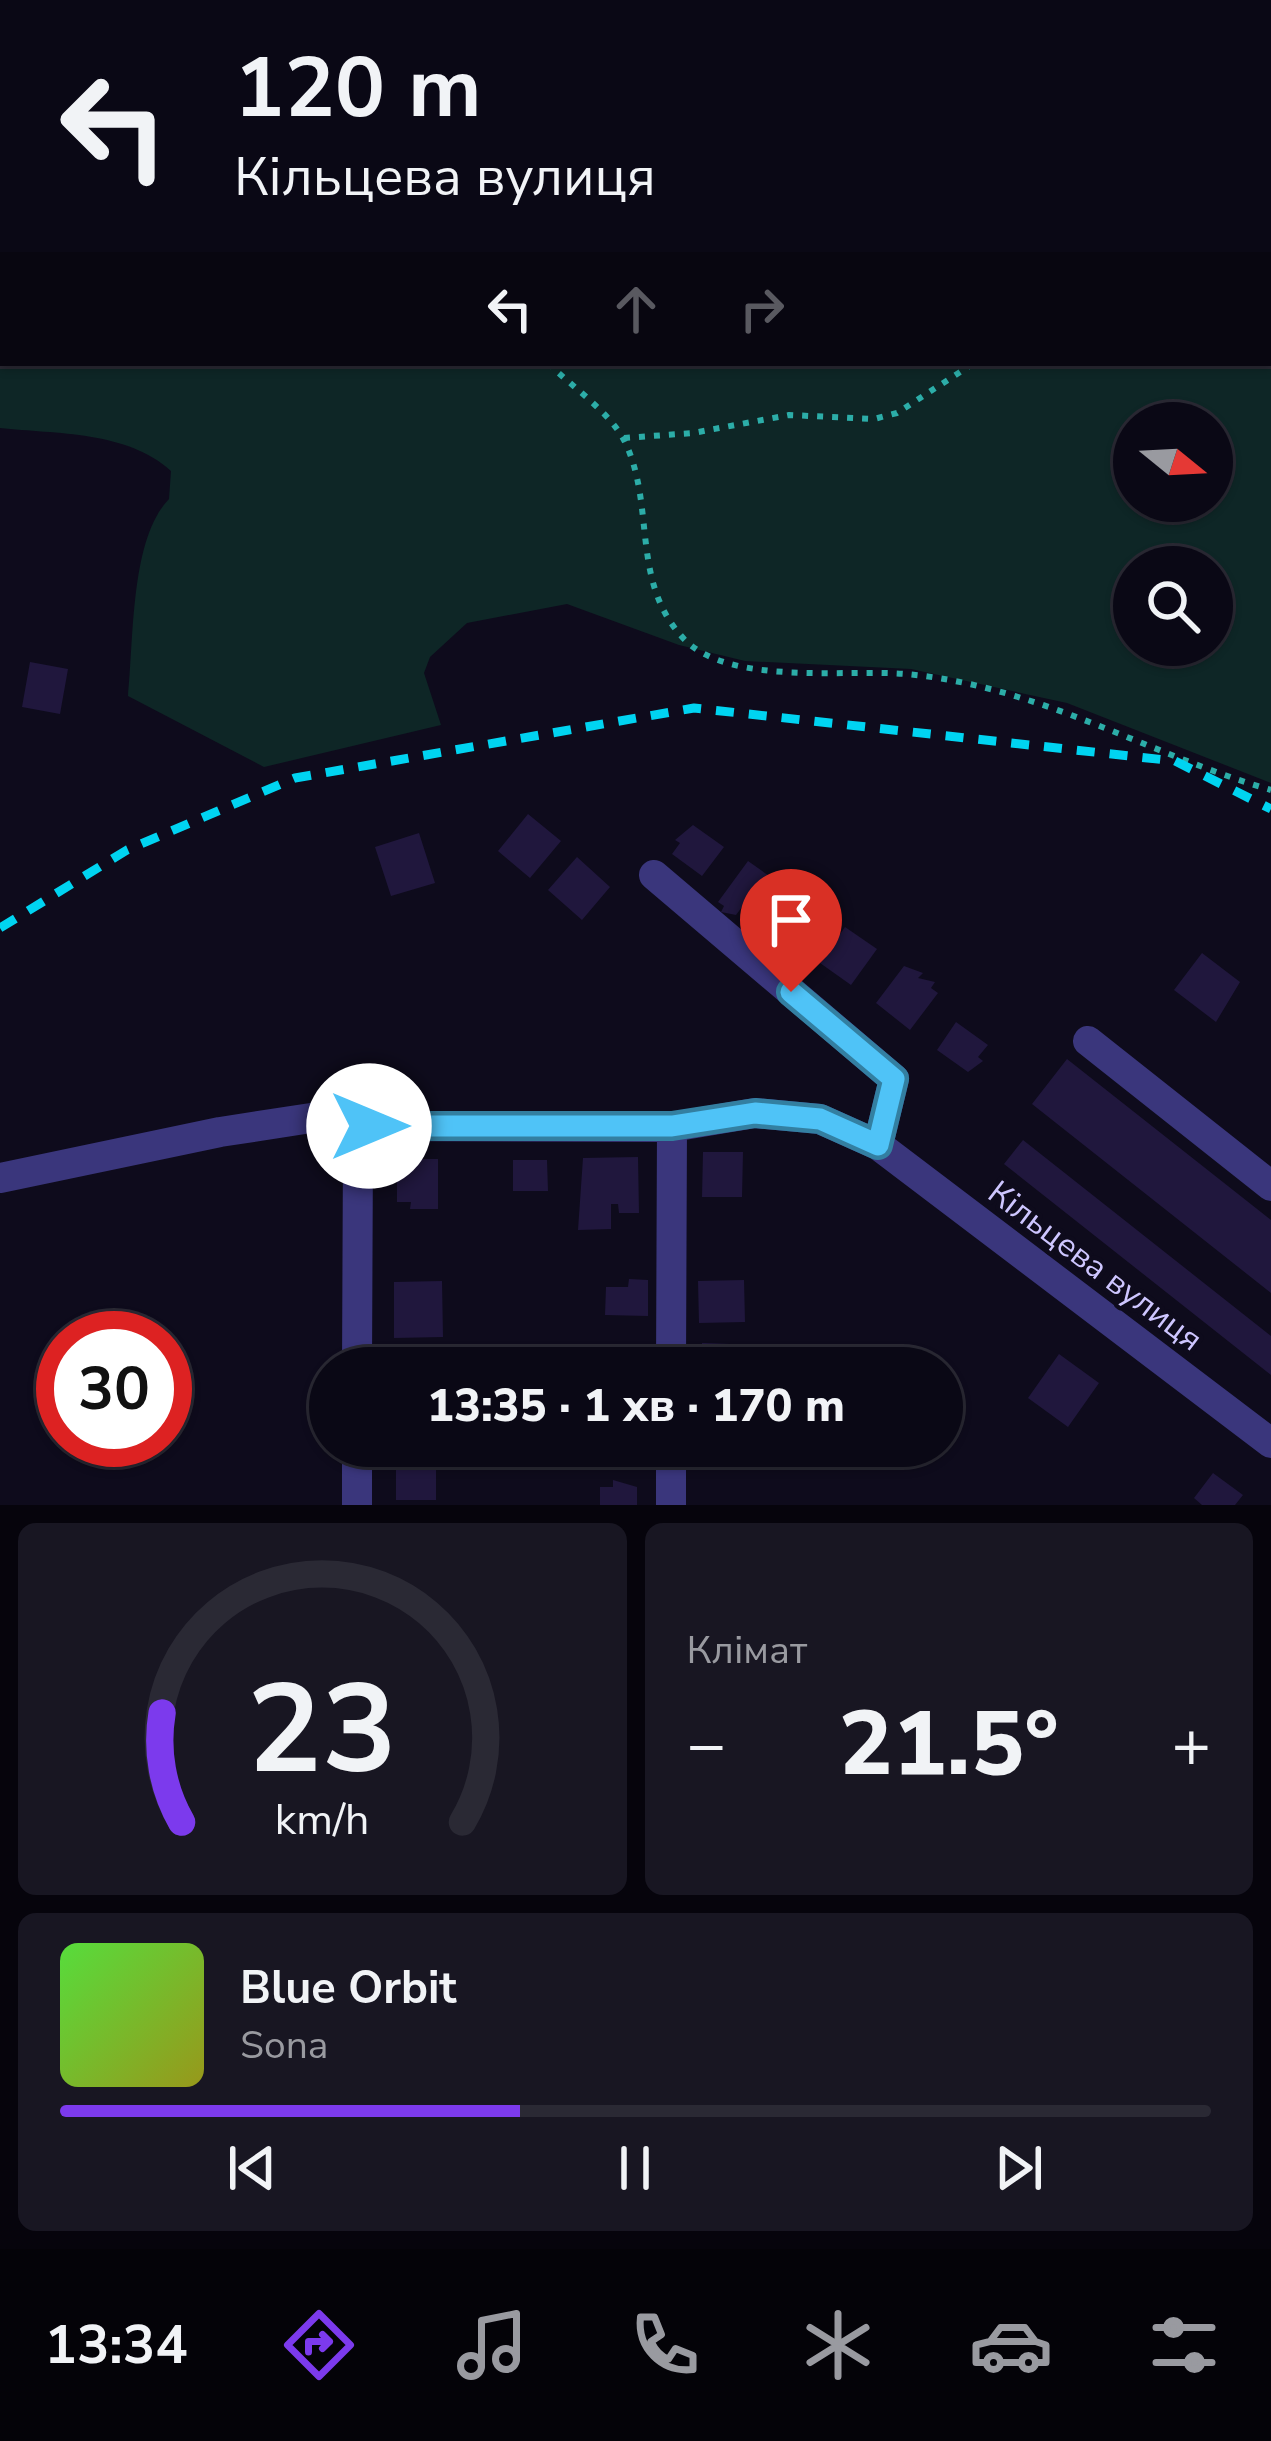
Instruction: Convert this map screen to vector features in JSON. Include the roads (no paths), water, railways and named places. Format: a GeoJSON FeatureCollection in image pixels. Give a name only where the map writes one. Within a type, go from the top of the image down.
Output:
{"type":"FeatureCollection","features":[{"type":"Feature","properties":{"kind":"street"},"geometry":{"type":"LineString","coordinates":[[654,875],[894,1079],[878,1145]]}},
{"type":"Feature","properties":{"kind":"street"},"geometry":{"type":"LineString","coordinates":[[1088,1041],[1271,1186]]}},
{"type":"Feature","properties":{"kind":"street","name":"Кільцева вулиця"},"geometry":{"type":"LineString","coordinates":[[0,1178],[220,1132],[324,1116],[369,1126],[672,1126],[755,1113],[820,1119],[878,1145],[1271,1444]]}},
{"type":"Feature","properties":{"kind":"street"},"geometry":{"type":"LineString","coordinates":[[357,1347],[358,1145],[369,1126]]}},
{"type":"Feature","properties":{"kind":"street"},"geometry":{"type":"LineString","coordinates":[[671,1347],[672,1126]]}},
{"type":"Feature","properties":{"kind":"street"},"geometry":{"type":"LineString","coordinates":[[357,1467],[357,1505]]}},
{"type":"Feature","properties":{"kind":"street"},"geometry":{"type":"LineString","coordinates":[[670,1505],[671,1467]]}},
{"type":"Feature","properties":{"kind":"railway"},"geometry":{"type":"LineString","coordinates":[[0,928],[127,850],[295,778],[694,708],[1175,761],[1271,809]]}}]}
